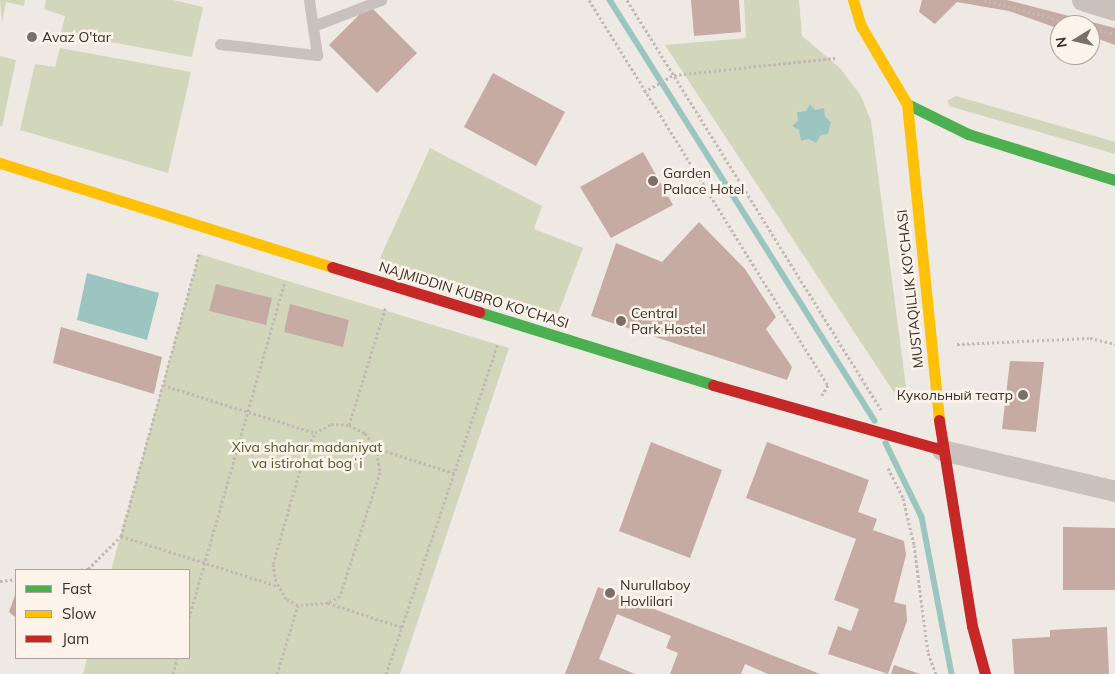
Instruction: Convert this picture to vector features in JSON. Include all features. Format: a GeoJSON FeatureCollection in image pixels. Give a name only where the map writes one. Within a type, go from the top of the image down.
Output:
{"type":"FeatureCollection","features":[{"type":"Feature","properties":{"kind":"main road","name":"MUSTAQILLIK KO'CHASI"},"geometry":{"type":"LineString","coordinates":[[853,0],[861,26],[907,104],[942,450],[951,487],[972,626],[985,674]]}},
{"type":"Feature","properties":{"kind":"main road"},"geometry":{"type":"LineString","coordinates":[[907,104],[968,134],[1115,180]]}},
{"type":"Feature","properties":{"kind":"main road","name":"NAJMIDDIN KUBRO KO'CHASI"},"geometry":{"type":"LineString","coordinates":[[0,163],[810,414],[902,441],[942,450]]}},
{"type":"Feature","properties":{"kind":"street"},"geometry":{"type":"LineString","coordinates":[[1082,0],[1115,10]]}},
{"type":"Feature","properties":{"kind":"street"},"geometry":{"type":"LineString","coordinates":[[942,450],[1115,491]]}},
{"type":"Feature","properties":{"kind":"lane"},"geometry":{"type":"LineString","coordinates":[[220,44],[317,55],[309,0]]}},
{"type":"Feature","properties":{"kind":"lane"},"geometry":{"type":"LineString","coordinates":[[313,26],[381,0]]}},
{"type":"Feature","properties":{"kind":"path"},"geometry":{"type":"LineString","coordinates":[[589,0],[644,92],[828,385],[810,414]]}},
{"type":"Feature","properties":{"kind":"path"},"geometry":{"type":"LineString","coordinates":[[627,0],[882,412]]}},
{"type":"Feature","properties":{"kind":"path"},"geometry":{"type":"LineString","coordinates":[[984,0],[1050,17]]}},
{"type":"Feature","properties":{"kind":"path"},"geometry":{"type":"LineString","coordinates":[[1100,30],[1115,34]]}},
{"type":"Feature","properties":{"kind":"path"},"geometry":{"type":"LineString","coordinates":[[644,92],[674,75],[835,58]]}},
{"type":"Feature","properties":{"kind":"path"},"geometry":{"type":"LineString","coordinates":[[82,569],[88,568],[121,536],[198,254]]}},
{"type":"Feature","properties":{"kind":"path"},"geometry":{"type":"LineString","coordinates":[[190,614],[285,282]]}},
{"type":"Feature","properties":{"kind":"path"},"geometry":{"type":"LineString","coordinates":[[349,425],[384,312]]}},
{"type":"Feature","properties":{"kind":"path"},"geometry":{"type":"LineString","coordinates":[[957,344],[1090,338],[1115,344]]}},
{"type":"Feature","properties":{"kind":"path"},"geometry":{"type":"LineString","coordinates":[[386,674],[498,344]]}},
{"type":"Feature","properties":{"kind":"path"},"geometry":{"type":"LineString","coordinates":[[163,385],[315,433]]}},
{"type":"Feature","properties":{"kind":"path"},"geometry":{"type":"LineString","coordinates":[[328,603],[340,596],[380,472],[376,448],[365,433],[349,425],[331,424],[315,433],[306,450],[273,564],[278,586],[286,599],[298,605],[328,603],[402,627]]}},
{"type":"Feature","properties":{"kind":"path"},"geometry":{"type":"LineString","coordinates":[[376,448],[454,473]]}},
{"type":"Feature","properties":{"kind":"path"},"geometry":{"type":"LineString","coordinates":[[888,468],[903,498],[914,545],[928,653],[936,674]]}},
{"type":"Feature","properties":{"kind":"path"},"geometry":{"type":"LineString","coordinates":[[121,536],[278,586]]}},
{"type":"Feature","properties":{"kind":"path"},"geometry":{"type":"LineString","coordinates":[[0,581],[15,579]]}},
{"type":"Feature","properties":{"kind":"path"},"geometry":{"type":"LineString","coordinates":[[277,674],[298,605]]}},
{"type":"Feature","properties":{"kind":"path"},"geometry":{"type":"LineString","coordinates":[[173,674],[177,659]]}},
{"type":"Feature","properties":{"kind":"green space"},"geometry":{"type":"Polygon","coordinates":[[[0,0],[25,0],[24,6],[6,2],[2,23],[0,0]]]}},
{"type":"Feature","properties":{"kind":"green space"},"geometry":{"type":"Polygon","coordinates":[[[46,0],[173,0],[203,7],[192,57],[61,33],[65,16],[44,9],[46,0]]]}},
{"type":"Feature","properties":{"kind":"green space"},"geometry":{"type":"Polygon","coordinates":[[[744,0],[799,0],[802,36],[840,68],[861,96],[871,121],[907,394],[895,394],[665,45],[746,38],[744,0]]]}},
{"type":"Feature","properties":{"kind":"green space"},"geometry":{"type":"Polygon","coordinates":[[[60,48],[191,72],[168,173],[20,130],[35,64],[55,67],[60,48]]]}},
{"type":"Feature","properties":{"kind":"green space"},"geometry":{"type":"Polygon","coordinates":[[[0,56],[16,60],[2,127],[0,126],[0,56]]]}},
{"type":"Feature","properties":{"kind":"green space"},"geometry":{"type":"Polygon","coordinates":[[[956,96],[1115,142],[1115,154],[949,106],[948,100],[956,96]]]}},
{"type":"Feature","properties":{"kind":"green space"},"geometry":{"type":"Polygon","coordinates":[[[430,148],[542,206],[534,229],[583,248],[558,314],[379,260],[430,148]]]}},
{"type":"Feature","properties":{"kind":"green space","name":"Xiva shahar madaniyat va istirohat bogʻi"},"geometry":{"type":"Polygon","coordinates":[[[199,254],[509,348],[400,674],[83,674],[87,659],[190,659],[190,569],[111,569],[199,254]]]}},
{"type":"Feature","properties":{"kind":"water"},"geometry":{"type":"Polygon","coordinates":[[[810,104],[815,110],[824,108],[825,117],[831,122],[828,134],[821,135],[816,143],[809,139],[801,141],[799,130],[792,126],[798,121],[797,112],[806,111],[810,104]]]}},
{"type":"Feature","properties":{"kind":"water"},"geometry":{"type":"Polygon","coordinates":[[[87,273],[159,293],[147,340],[77,320],[87,273]]]}},
{"type":"Feature","properties":{"kind":"building"},"geometry":{"type":"Polygon","coordinates":[[[691,0],[739,0],[741,32],[694,36],[691,0]]]}},
{"type":"Feature","properties":{"kind":"building"},"geometry":{"type":"Polygon","coordinates":[[[922,0],[1007,0],[1065,15],[1050,15],[1050,26],[1009,11],[957,2],[935,24],[919,12],[922,0]]]}},
{"type":"Feature","properties":{"kind":"building"},"geometry":{"type":"Polygon","coordinates":[[[369,5],[417,53],[377,93],[329,45],[369,5]]]}},
{"type":"Feature","properties":{"kind":"building"},"geometry":{"type":"Polygon","coordinates":[[[1100,24],[1115,28],[1115,45],[1100,40],[1100,24]]]}},
{"type":"Feature","properties":{"kind":"building"},"geometry":{"type":"Polygon","coordinates":[[[493,73],[565,112],[536,166],[464,127],[493,73]]]}},
{"type":"Feature","properties":{"kind":"building"},"geometry":{"type":"Polygon","coordinates":[[[643,152],[673,205],[611,238],[580,187],[643,152]]]}},
{"type":"Feature","properties":{"kind":"building"},"geometry":{"type":"Polygon","coordinates":[[[699,222],[745,269],[776,317],[766,329],[792,367],[787,380],[591,316],[616,243],[662,262],[699,222]]]}},
{"type":"Feature","properties":{"kind":"building"},"geometry":{"type":"Polygon","coordinates":[[[216,284],[272,298],[266,325],[209,311],[216,284]]]}},
{"type":"Feature","properties":{"kind":"building"},"geometry":{"type":"Polygon","coordinates":[[[290,304],[349,320],[343,347],[284,332],[290,304]]]}},
{"type":"Feature","properties":{"kind":"building"},"geometry":{"type":"Polygon","coordinates":[[[61,327],[162,357],[154,394],[53,363],[61,327]]]}},
{"type":"Feature","properties":{"kind":"building","name":"Кукольный театр"},"geometry":{"type":"Polygon","coordinates":[[[1010,361],[1044,362],[1036,432],[1002,429],[1010,361]]]}},
{"type":"Feature","properties":{"kind":"building"},"geometry":{"type":"Polygon","coordinates":[[[651,442],[722,470],[690,558],[619,531],[651,442]]]}},
{"type":"Feature","properties":{"kind":"building"},"geometry":{"type":"Polygon","coordinates":[[[767,442],[869,480],[858,512],[877,519],[873,530],[904,541],[906,555],[894,602],[906,605],[907,621],[888,674],[828,654],[838,626],[851,631],[859,609],[834,600],[856,539],[746,498],[767,442]]]}},
{"type":"Feature","properties":{"kind":"building"},"geometry":{"type":"Polygon","coordinates":[[[1063,527],[1115,528],[1115,590],[1063,590],[1063,527]]]}},
{"type":"Feature","properties":{"kind":"building"},"geometry":{"type":"Polygon","coordinates":[[[598,587],[820,674],[768,674],[745,664],[741,674],[670,674],[678,653],[666,648],[671,636],[617,614],[599,659],[635,674],[565,674],[598,587]]]}},
{"type":"Feature","properties":{"kind":"building"},"geometry":{"type":"Polygon","coordinates":[[[15,595],[15,617],[9,612],[15,595]]]}},
{"type":"Feature","properties":{"kind":"building"},"geometry":{"type":"Polygon","coordinates":[[[1107,627],[1109,674],[1014,674],[1012,639],[1050,637],[1050,630],[1107,627]]]}},
{"type":"Feature","properties":{"kind":"building"},"geometry":{"type":"Polygon","coordinates":[[[894,665],[920,674],[891,674],[894,665]]]}},
{"type":"Feature","properties":{"kind":"waterway"},"geometry":{"type":"LineString","coordinates":[[610,0],[875,421]]}},
{"type":"Feature","properties":{"kind":"waterway"},"geometry":{"type":"LineString","coordinates":[[886,443],[922,517],[952,674]]}},
{"type":"Feature","properties":{"kind":"traffic: fast"},"geometry":{"type":"LineString","coordinates":[[907,104],[968,134],[1115,180]]}},
{"type":"Feature","properties":{"kind":"traffic: fast"},"geometry":{"type":"LineString","coordinates":[[479,312],[713,385]]}},
{"type":"Feature","properties":{"kind":"traffic: slow"},"geometry":{"type":"LineString","coordinates":[[853,0],[861,26],[907,104],[939,420]]}},
{"type":"Feature","properties":{"kind":"traffic: slow"},"geometry":{"type":"LineString","coordinates":[[0,163],[332,267]]}},
{"type":"Feature","properties":{"kind":"traffic: jam"},"geometry":{"type":"LineString","coordinates":[[332,267],[479,312]]}},
{"type":"Feature","properties":{"kind":"traffic: jam"},"geometry":{"type":"LineString","coordinates":[[713,385],[942,450]]}},
{"type":"Feature","properties":{"kind":"traffic: jam"},"geometry":{"type":"LineString","coordinates":[[939,420],[972,626],[985,674]]}},
{"type":"Feature","properties":{"kind":"place","name":"Avaz O'tar"},"geometry":{"type":"Point","coordinates":[32,37]}},
{"type":"Feature","properties":{"kind":"place","name":"Garden Palace Hotel"},"geometry":{"type":"Point","coordinates":[653,181]}},
{"type":"Feature","properties":{"kind":"place","name":"Central Park Hostel"},"geometry":{"type":"Point","coordinates":[621,321]}},
{"type":"Feature","properties":{"kind":"place","name":"Кукольный театр"},"geometry":{"type":"Point","coordinates":[1023,395]}},
{"type":"Feature","properties":{"kind":"place","name":"Nurullaboy Hovlilari"},"geometry":{"type":"Point","coordinates":[610,593]}}]}
